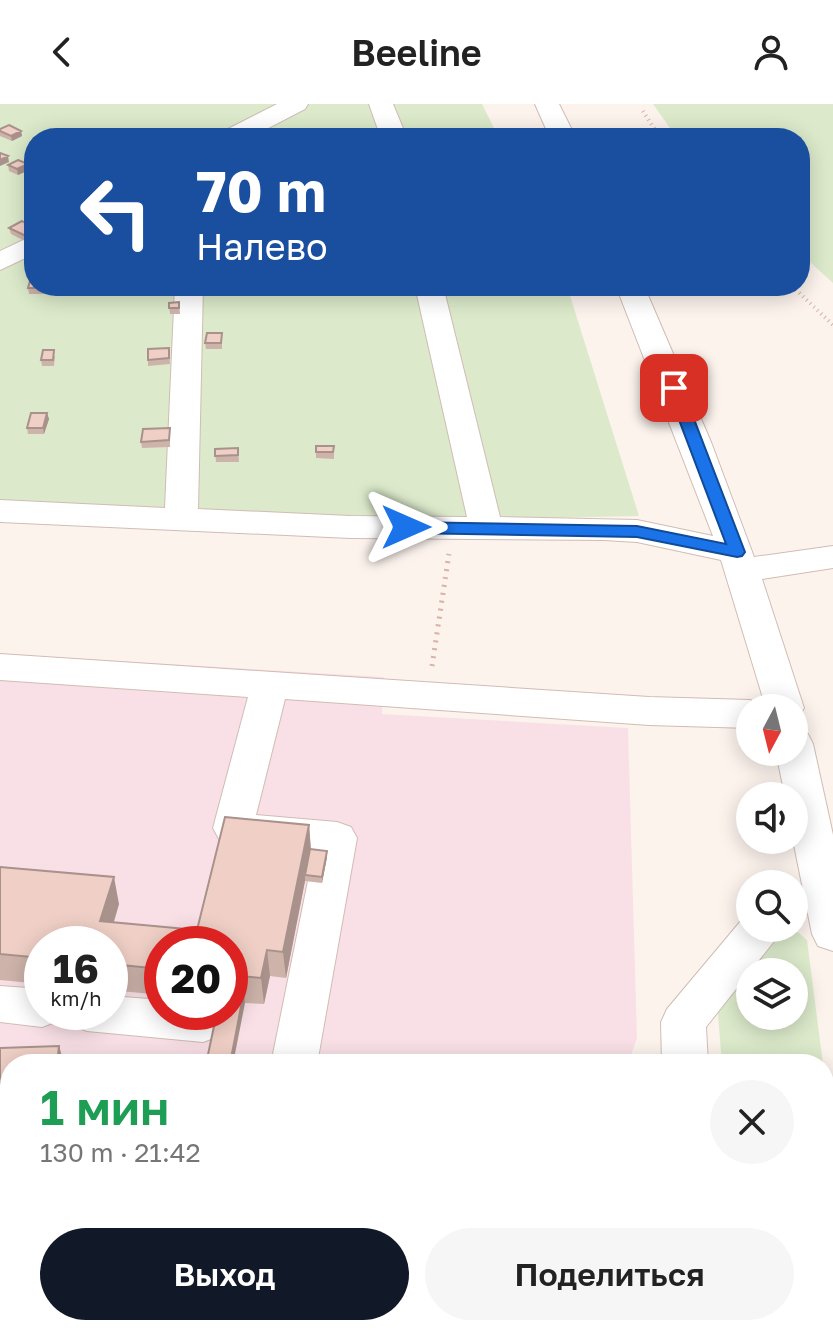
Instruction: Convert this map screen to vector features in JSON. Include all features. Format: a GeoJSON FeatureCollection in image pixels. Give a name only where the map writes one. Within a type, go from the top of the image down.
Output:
{"type":"FeatureCollection","features":[{"type":"Feature","properties":{"kind":"street"},"geometry":{"type":"LineString","coordinates":[[249,128],[296,104]]}},
{"type":"Feature","properties":{"kind":"street"},"geometry":{"type":"LineString","coordinates":[[381,104],[390,128]]}},
{"type":"Feature","properties":{"kind":"street"},"geometry":{"type":"LineString","coordinates":[[547,104],[558,128]]}},
{"type":"Feature","properties":{"kind":"street"},"geometry":{"type":"LineString","coordinates":[[0,262],[24,249]]}},
{"type":"Feature","properties":{"kind":"street"},"geometry":{"type":"LineString","coordinates":[[181,518],[189,296]]}},
{"type":"Feature","properties":{"kind":"street"},"geometry":{"type":"LineString","coordinates":[[431,296],[474,528]]}},
{"type":"Feature","properties":{"kind":"street"},"geometry":{"type":"LineString","coordinates":[[634,296],[686,413],[740,561],[781,694]]}},
{"type":"Feature","properties":{"kind":"street"},"geometry":{"type":"LineString","coordinates":[[0,511],[350,527],[637,531],[740,561],[833,557]]}},
{"type":"Feature","properties":{"kind":"street"},"geometry":{"type":"LineString","coordinates":[[0,667],[649,711],[736,714]]}},
{"type":"Feature","properties":{"kind":"street"},"geometry":{"type":"LineString","coordinates":[[270,685],[233,828],[337,838],[296,1054]]}},
{"type":"Feature","properties":{"kind":"street"},"geometry":{"type":"LineString","coordinates":[[796,766],[806,870]]}},
{"type":"Feature","properties":{"kind":"street"},"geometry":{"type":"LineString","coordinates":[[808,875],[833,934]]}},
{"type":"Feature","properties":{"kind":"street"},"geometry":{"type":"LineString","coordinates":[[685,1054],[683,1022],[749,942]]}},
{"type":"Feature","properties":{"kind":"street"},"geometry":{"type":"LineString","coordinates":[[0,1004],[24,1006]]}},
{"type":"Feature","properties":{"kind":"path"},"geometry":{"type":"LineString","coordinates":[[643,111],[654,128]]}},
{"type":"Feature","properties":{"kind":"path"},"geometry":{"type":"LineString","coordinates":[[803,296],[833,325]]}},
{"type":"Feature","properties":{"kind":"path"},"geometry":{"type":"LineString","coordinates":[[428,696],[448,556],[474,528]]}},
{"type":"Feature","properties":{"kind":"shaded area"},"geometry":{"type":"Polygon","coordinates":[[[0,654],[384,677],[382,714],[628,728],[637,1038],[631,1054],[0,1054],[0,654]]]}},
{"type":"Feature","properties":{"kind":"green space"},"geometry":{"type":"Polygon","coordinates":[[[0,104],[482,104],[494,128],[24,128],[24,296],[570,296],[639,516],[348,522],[0,507],[0,104]]]}},
{"type":"Feature","properties":{"kind":"green space"},"geometry":{"type":"Polygon","coordinates":[[[653,104],[833,104],[833,283],[810,262],[810,128],[670,128],[653,104]]]}},
{"type":"Feature","properties":{"kind":"green space"},"geometry":{"type":"Polygon","coordinates":[[[762,942],[807,942],[822,1054],[721,1054],[717,1003],[736,977],[736,1030],[808,1030],[808,958],[750,958],[762,942]]]}},
{"type":"Feature","properties":{"kind":"building"},"geometry":{"type":"Polygon","coordinates":[[[9,125],[21,131],[11,136],[0,131],[9,125]]]}},
{"type":"Feature","properties":{"kind":"building"},"geometry":{"type":"Polygon","coordinates":[[[18,160],[24,162],[24,166],[17,169],[8,165],[18,160]]]}},
{"type":"Feature","properties":{"kind":"building"},"geometry":{"type":"Polygon","coordinates":[[[22,221],[24,235],[9,228],[22,221]]]}},
{"type":"Feature","properties":{"kind":"building"},"geometry":{"type":"Polygon","coordinates":[[[179,302],[179,308],[169,308],[169,303],[179,302]]]}},
{"type":"Feature","properties":{"kind":"building"},"geometry":{"type":"Polygon","coordinates":[[[207,333],[222,333],[221,343],[205,343],[207,333]]]}},
{"type":"Feature","properties":{"kind":"building"},"geometry":{"type":"Polygon","coordinates":[[[169,348],[169,358],[148,360],[148,349],[169,348]]]}},
{"type":"Feature","properties":{"kind":"building"},"geometry":{"type":"Polygon","coordinates":[[[43,350],[54,350],[53,360],[41,360],[43,350]]]}},
{"type":"Feature","properties":{"kind":"building"},"geometry":{"type":"Polygon","coordinates":[[[31,413],[47,413],[43,428],[27,428],[31,413]]]}},
{"type":"Feature","properties":{"kind":"building"},"geometry":{"type":"Polygon","coordinates":[[[170,428],[169,440],[141,442],[143,429],[170,428]]]}},
{"type":"Feature","properties":{"kind":"building"},"geometry":{"type":"Polygon","coordinates":[[[316,446],[334,446],[333,452],[316,452],[316,446]]]}},
{"type":"Feature","properties":{"kind":"building"},"geometry":{"type":"Polygon","coordinates":[[[238,448],[238,455],[215,456],[215,449],[238,448]]]}},
{"type":"Feature","properties":{"kind":"building"},"geometry":{"type":"Polygon","coordinates":[[[225,817],[309,825],[283,952],[267,950],[261,978],[248,977],[248,926],[198,926],[225,817]]]}},
{"type":"Feature","properties":{"kind":"building"},"geometry":{"type":"Polygon","coordinates":[[[310,849],[327,851],[322,877],[305,875],[310,849]]]}},
{"type":"Feature","properties":{"kind":"building"},"geometry":{"type":"Polygon","coordinates":[[[0,867],[114,877],[100,921],[154,926],[144,926],[144,967],[128,966],[128,926],[24,926],[24,956],[0,954],[0,867]]]}},
{"type":"Feature","properties":{"kind":"building"},"geometry":{"type":"Polygon","coordinates":[[[213,1030],[237,1030],[232,1054],[208,1054],[213,1030]]]}},
{"type":"Feature","properties":{"kind":"building"},"geometry":{"type":"Polygon","coordinates":[[[59,1046],[58,1054],[0,1054],[0,1048],[59,1046]]]}},
{"type":"Feature","properties":{"kind":"route"},"geometry":{"type":"LineString","coordinates":[[406,527],[637,531],[737,552],[674,388]]}}]}
